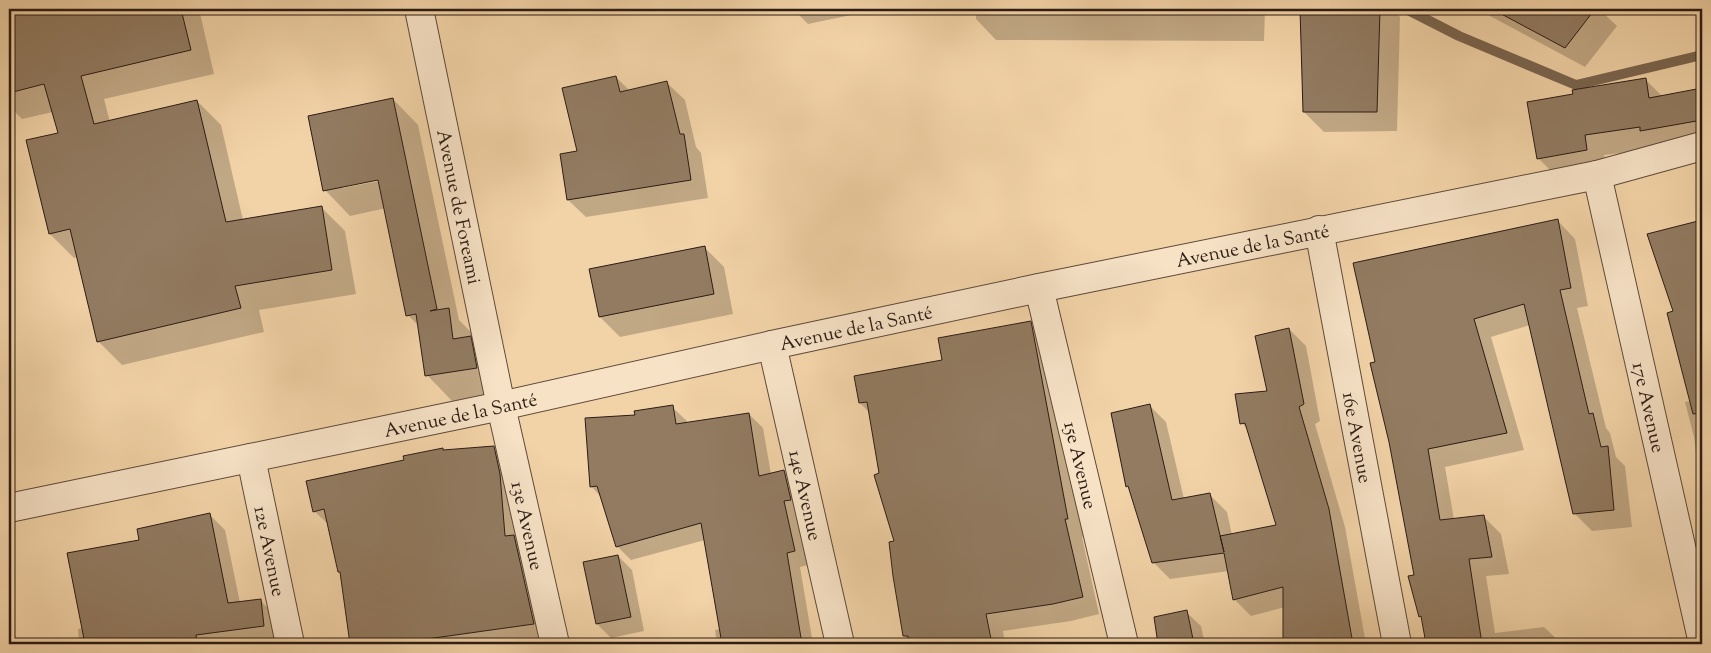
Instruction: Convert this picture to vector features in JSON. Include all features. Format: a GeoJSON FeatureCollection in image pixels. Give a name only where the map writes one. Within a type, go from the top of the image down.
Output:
{"type":"FeatureCollection","features":[{"type":"Feature","properties":{"kind":"street","name":"Avenue de Foreami"},"geometry":{"type":"LineString","coordinates":[[419,9],[501,406]]}},
{"type":"Feature","properties":{"kind":"street","name":"Avenue de la Santé"},"geometry":{"type":"LineString","coordinates":[[9,508],[501,406],[1038,288],[1597,175],[1702,146]]}},
{"type":"Feature","properties":{"kind":"street","name":"17e Avenue"},"geometry":{"type":"LineString","coordinates":[[1597,175],[1702,639]]}},
{"type":"Feature","properties":{"kind":"street","name":"16e Avenue"},"geometry":{"type":"LineString","coordinates":[[1319,230],[1397,644]]}},
{"type":"Feature","properties":{"kind":"street","name":"15e Avenue"},"geometry":{"type":"LineString","coordinates":[[1038,288],[1124,644]]}},
{"type":"Feature","properties":{"kind":"street","name":"14e Avenue"},"geometry":{"type":"LineString","coordinates":[[772,345],[840,644]]}},
{"type":"Feature","properties":{"kind":"street","name":"13e Avenue"},"geometry":{"type":"LineString","coordinates":[[501,406],[555,644]]}},
{"type":"Feature","properties":{"kind":"street","name":"12e Avenue"},"geometry":{"type":"LineString","coordinates":[[251,458],[290,644]]}},
{"type":"Feature","properties":{"kind":"building"},"geometry":{"type":"Polygon","coordinates":[[[9,9],[181,9],[191,50],[81,76],[94,124],[197,100],[226,222],[322,206],[332,270],[235,286],[241,308],[97,342],[70,229],[49,234],[26,140],[58,133],[44,84],[9,93],[9,9]]]}},
{"type":"Feature","properties":{"kind":"building"},"geometry":{"type":"Polygon","coordinates":[[[1300,9],[1380,9],[1377,112],[1303,112],[1300,9]]]}},
{"type":"Feature","properties":{"kind":"building"},"geometry":{"type":"Polygon","coordinates":[[[1492,9],[1595,9],[1565,48],[1492,9]]]}},
{"type":"Feature","properties":{"kind":"building"},"geometry":{"type":"Polygon","coordinates":[[[616,76],[620,92],[667,81],[680,134],[684,134],[691,180],[567,200],[560,154],[577,151],[562,88],[616,76]]]}},
{"type":"Feature","properties":{"kind":"building"},"geometry":{"type":"Polygon","coordinates":[[[1646,78],[1649,98],[1702,88],[1702,120],[1640,131],[1640,127],[1585,135],[1587,150],[1537,159],[1527,102],[1573,94],[1572,90],[1646,78]]]}},
{"type":"Feature","properties":{"kind":"building"},"geometry":{"type":"Polygon","coordinates":[[[393,98],[437,309],[430,311],[449,308],[453,339],[471,336],[477,368],[425,376],[416,314],[406,316],[378,180],[323,191],[308,116],[393,98]]]}},
{"type":"Feature","properties":{"kind":"building"},"geometry":{"type":"Polygon","coordinates":[[[1558,219],[1571,288],[1560,290],[1589,414],[1593,413],[1601,447],[1608,446],[1614,510],[1573,514],[1524,304],[1474,319],[1507,433],[1428,449],[1440,520],[1484,515],[1492,557],[1469,559],[1482,644],[1426,644],[1421,616],[1419,617],[1408,576],[1414,575],[1389,442],[1370,363],[1375,362],[1353,263],[1558,219]]]}},
{"type":"Feature","properties":{"kind":"building"},"geometry":{"type":"Polygon","coordinates":[[[1702,220],[1702,413],[1693,414],[1667,313],[1673,311],[1647,234],[1702,220]]]}},
{"type":"Feature","properties":{"kind":"building"},"geometry":{"type":"Polygon","coordinates":[[[705,246],[714,294],[599,317],[589,269],[705,246]]]}},
{"type":"Feature","properties":{"kind":"building"},"geometry":{"type":"Polygon","coordinates":[[[1031,321],[1068,519],[1065,519],[1083,597],[1053,604],[986,614],[992,644],[910,644],[908,636],[903,636],[893,576],[889,542],[894,541],[874,475],[879,473],[867,402],[859,403],[854,376],[942,360],[938,338],[1031,321]]]}},
{"type":"Feature","properties":{"kind":"building"},"geometry":{"type":"Polygon","coordinates":[[[1289,328],[1304,404],[1299,407],[1329,509],[1353,644],[1283,644],[1283,587],[1233,600],[1224,553],[1152,563],[1128,486],[1126,487],[1111,413],[1150,404],[1172,500],[1210,493],[1220,536],[1276,525],[1245,423],[1240,424],[1235,394],[1267,391],[1255,336],[1289,328]]]}},
{"type":"Feature","properties":{"kind":"building"},"geometry":{"type":"Polygon","coordinates":[[[673,405],[676,424],[749,413],[759,476],[784,470],[791,500],[784,501],[795,551],[787,553],[802,644],[722,644],[701,523],[616,547],[597,486],[590,487],[585,418],[635,415],[634,411],[673,405]]]}},
{"type":"Feature","properties":{"kind":"building"},"geometry":{"type":"Polygon","coordinates":[[[494,446],[500,474],[505,536],[514,535],[534,624],[391,644],[350,644],[340,572],[338,572],[324,509],[313,512],[306,481],[404,460],[403,456],[443,448],[443,450],[494,446]]]}},
{"type":"Feature","properties":{"kind":"building"},"geometry":{"type":"Polygon","coordinates":[[[210,513],[228,603],[261,599],[264,626],[196,635],[197,644],[85,644],[67,553],[139,540],[137,529],[210,513]]]}},
{"type":"Feature","properties":{"kind":"building"},"geometry":{"type":"Polygon","coordinates":[[[618,555],[631,617],[596,624],[583,562],[618,555]]]}},
{"type":"Feature","properties":{"kind":"building"},"geometry":{"type":"Polygon","coordinates":[[[1187,610],[1194,644],[1158,644],[1154,617],[1187,610]]]}},
{"type":"Feature","properties":{"kind":"waterway"},"geometry":{"type":"LineString","coordinates":[[1406,9],[1459,36],[1576,85],[1702,55]]}}]}
